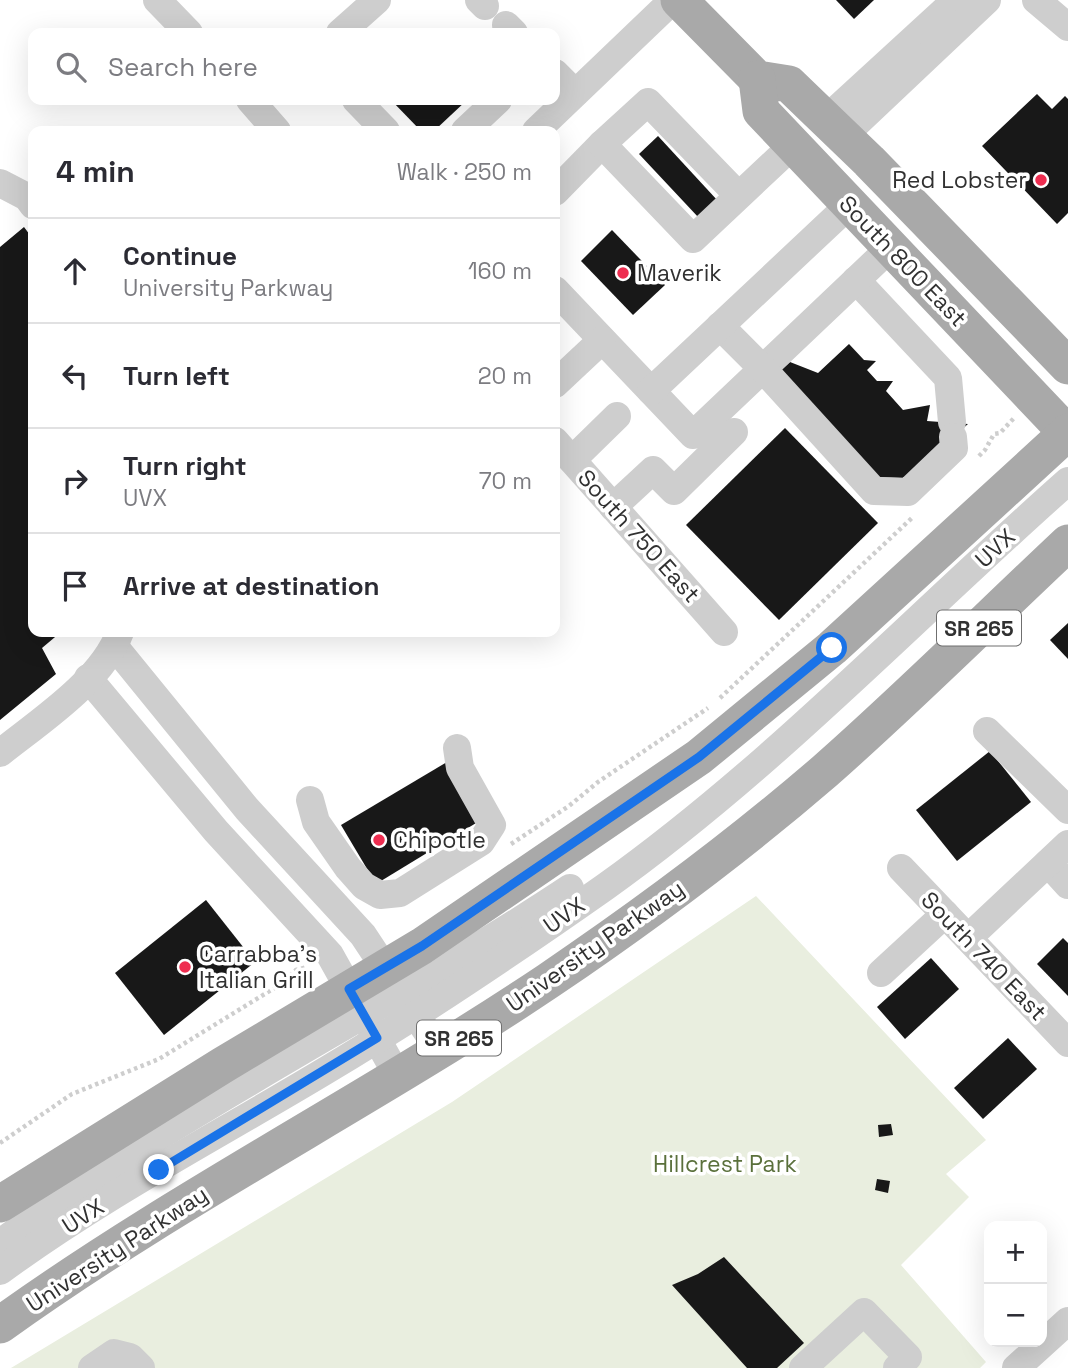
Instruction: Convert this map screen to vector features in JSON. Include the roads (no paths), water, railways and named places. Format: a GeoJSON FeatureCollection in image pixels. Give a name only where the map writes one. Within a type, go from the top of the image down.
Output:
{"type":"FeatureCollection","features":[{"type":"Feature","properties":{"kind":"main road"},"geometry":{"type":"LineString","coordinates":[[679,0],[757,79]]}},
{"type":"Feature","properties":{"kind":"main road","name":"South 800 East"},"geometry":{"type":"LineString","coordinates":[[1068,366],[789,84],[757,79],[761,111],[891,247],[1068,442]]}},
{"type":"Feature","properties":{"kind":"main road"},"geometry":{"type":"LineString","coordinates":[[0,1203],[401,992],[422,946],[699,757],[832,648],[1068,442]]}},
{"type":"Feature","properties":{"kind":"main road","name":"University Parkway"},"geometry":{"type":"LineString","coordinates":[[0,1325],[114,1249],[439,1051],[618,932],[758,827],[825,771],[1068,543]]}},
{"type":"Feature","properties":{"kind":"street"},"geometry":{"type":"LineString","coordinates":[[157,0],[183,28]]}},
{"type":"Feature","properties":{"kind":"street"},"geometry":{"type":"LineString","coordinates":[[346,28],[377,0]]}},
{"type":"Feature","properties":{"kind":"street"},"geometry":{"type":"LineString","coordinates":[[541,126],[673,0]]}},
{"type":"Feature","properties":{"kind":"street"},"geometry":{"type":"LineString","coordinates":[[834,128],[956,0]]}},
{"type":"Feature","properties":{"kind":"street"},"geometry":{"type":"LineString","coordinates":[[834,128],[987,0]]}},
{"type":"Feature","properties":{"kind":"street"},"geometry":{"type":"LineString","coordinates":[[1036,0],[1068,27]]}},
{"type":"Feature","properties":{"kind":"street"},"geometry":{"type":"LineString","coordinates":[[560,79],[575,93]]}},
{"type":"Feature","properties":{"kind":"street"},"geometry":{"type":"LineString","coordinates":[[560,187],[648,102],[738,195]]}},
{"type":"Feature","properties":{"kind":"street"},"geometry":{"type":"LineString","coordinates":[[260,105],[273,126]]}},
{"type":"Feature","properties":{"kind":"street"},"geometry":{"type":"LineString","coordinates":[[361,105],[381,126]]}},
{"type":"Feature","properties":{"kind":"street"},"geometry":{"type":"LineString","coordinates":[[469,126],[493,105]]}},
{"type":"Feature","properties":{"kind":"street"},"geometry":{"type":"LineString","coordinates":[[602,144],[693,239],[793,145]]}},
{"type":"Feature","properties":{"kind":"street"},"geometry":{"type":"LineString","coordinates":[[0,184],[28,198]]}},
{"type":"Feature","properties":{"kind":"street"},"geometry":{"type":"LineString","coordinates":[[651,391],[849,205]]}},
{"type":"Feature","properties":{"kind":"street"},"geometry":{"type":"LineString","coordinates":[[560,295],[693,435],[891,247]]}},
{"type":"Feature","properties":{"kind":"street"},"geometry":{"type":"LineString","coordinates":[[720,326],[874,491],[908,492],[954,448],[948,378],[856,280]]}},
{"type":"Feature","properties":{"kind":"street"},"geometry":{"type":"LineString","coordinates":[[560,379],[602,340]]}},
{"type":"Feature","properties":{"kind":"street"},"geometry":{"type":"LineString","coordinates":[[564,451],[617,416]]}},
{"type":"Feature","properties":{"kind":"street"},"geometry":{"type":"LineString","coordinates":[[613,507],[653,470],[674,491],[734,432]]}},
{"type":"Feature","properties":{"kind":"street","name":"South 750 East"},"geometry":{"type":"LineString","coordinates":[[564,451],[724,632]]}},
{"type":"Feature","properties":{"kind":"street","name":"UVX"},"geometry":{"type":"LineString","coordinates":[[0,1271],[81,1217],[363,1014],[608,885],[714,803],[814,718],[1068,481]]}},
{"type":"Feature","properties":{"kind":"street"},"geometry":{"type":"LineString","coordinates":[[0,753],[88,678],[117,639],[247,808],[363,935],[439,1051]]}},
{"type":"Feature","properties":{"kind":"street"},"geometry":{"type":"LineString","coordinates":[[88,678],[216,831],[330,955],[397,1075]]}},
{"type":"Feature","properties":{"kind":"street"},"geometry":{"type":"LineString","coordinates":[[987,731],[1068,810]]}},
{"type":"Feature","properties":{"kind":"street"},"geometry":{"type":"LineString","coordinates":[[310,800],[316,822],[364,886],[380,895],[400,893],[481,842],[492,825],[460,768],[457,748]]}},
{"type":"Feature","properties":{"kind":"street"},"geometry":{"type":"LineString","coordinates":[[968,937],[1058,854],[1068,885]]}},
{"type":"Feature","properties":{"kind":"street","name":"South 740 East"},"geometry":{"type":"LineString","coordinates":[[901,868],[1068,1043]]}},
{"type":"Feature","properties":{"kind":"street"},"geometry":{"type":"LineString","coordinates":[[881,973],[944,914]]}},
{"type":"Feature","properties":{"kind":"street"},"geometry":{"type":"LineString","coordinates":[[0,1242],[144,1144],[363,1014]]}},
{"type":"Feature","properties":{"kind":"street"},"geometry":{"type":"LineString","coordinates":[[803,1368],[863,1312],[908,1357],[897,1368]]}},
{"type":"Feature","properties":{"kind":"street"},"geometry":{"type":"LineString","coordinates":[[1017,1368],[1068,1321]]}},
{"type":"Feature","properties":{"kind":"street"},"geometry":{"type":"LineString","coordinates":[[92,1368],[114,1353],[130,1357],[141,1368]]}},
{"type":"Feature","properties":{"kind":"place","name":"Red Lobster"},"geometry":{"type":"Point","coordinates":[1041,180]}},
{"type":"Feature","properties":{"kind":"place","name":"Maverik"},"geometry":{"type":"Point","coordinates":[623,273]}},
{"type":"Feature","properties":{"kind":"place","name":"Chipotle"},"geometry":{"type":"Point","coordinates":[379,840]}},
{"type":"Feature","properties":{"kind":"place","name":"Carrabba's Italian Grill"},"geometry":{"type":"Point","coordinates":[185,967]}},
{"type":"Feature","properties":{"kind":"park label","name":"Hillcrest Park"},"geometry":{"type":"Point","coordinates":[725,1164]}}]}
